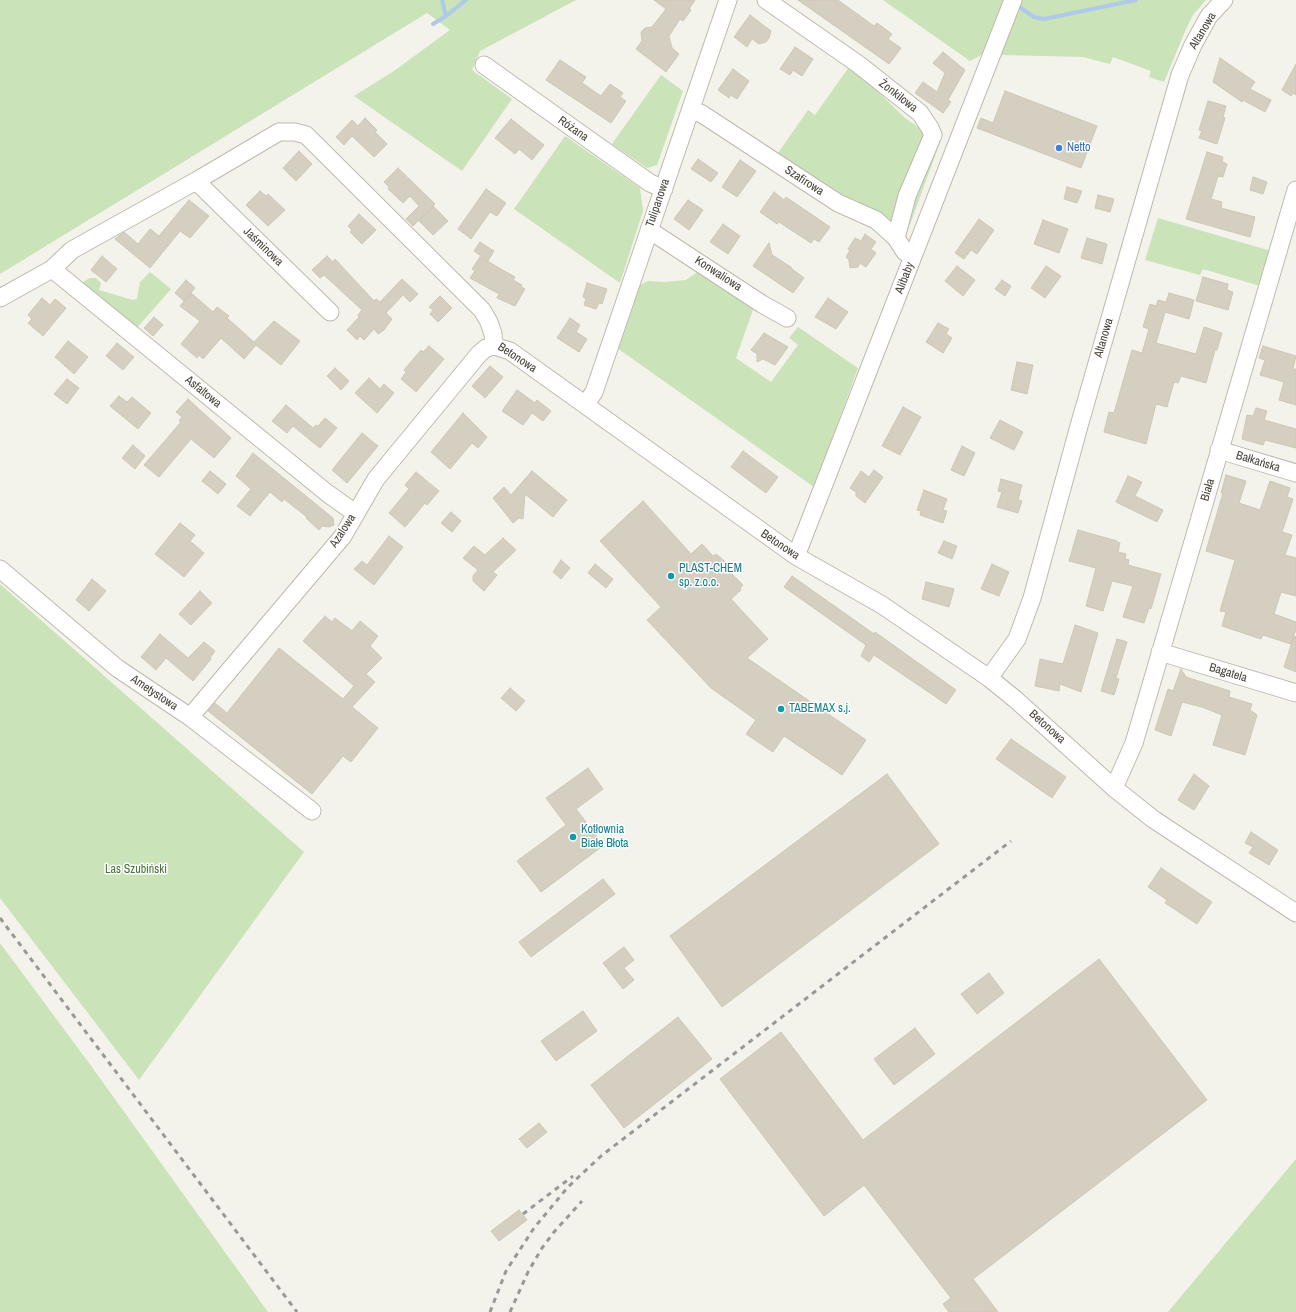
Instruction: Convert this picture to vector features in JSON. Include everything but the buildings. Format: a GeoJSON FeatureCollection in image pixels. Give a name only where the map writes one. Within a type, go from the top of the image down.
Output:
{"type":"FeatureCollection","features":[{"type":"Feature","properties":{"kind":"street","name":"Tulipanowa"},"geometry":{"type":"LineString","coordinates":[[585,405],[594,392],[728,0]]}},
{"type":"Feature","properties":{"kind":"street","name":"Żonkilowa"},"geometry":{"type":"LineString","coordinates":[[766,0],[858,64],[920,113],[930,128],[933,135],[907,196],[896,238]]}},
{"type":"Feature","properties":{"kind":"street","name":"Alibaby"},"geometry":{"type":"LineString","coordinates":[[796,556],[1013,0]]}},
{"type":"Feature","properties":{"kind":"street","name":"Altanowa"},"geometry":{"type":"LineString","coordinates":[[989,678],[1017,639],[1032,598],[1079,426],[1180,75],[1193,45],[1209,16],[1224,0]]}},
{"type":"Feature","properties":{"kind":"street","name":"Różana"},"geometry":{"type":"LineString","coordinates":[[484,65],[650,184],[664,189]]}},
{"type":"Feature","properties":{"kind":"street","name":"Szafirowa"},"geometry":{"type":"LineString","coordinates":[[691,109],[702,114],[838,203],[876,220],[896,238],[905,252],[914,256]]}},
{"type":"Feature","properties":{"kind":"street","name":"Betonowa"},"geometry":{"type":"LineString","coordinates":[[196,181],[279,132],[295,132],[306,135],[482,310],[489,322],[493,334],[494,346],[510,352],[796,556],[882,605],[989,678],[1015,699],[1114,788],[1160,823],[1296,913]]}},
{"type":"Feature","properties":{"kind":"street"},"geometry":{"type":"LineString","coordinates":[[0,298],[52,269],[72,250],[196,181]]}},
{"type":"Feature","properties":{"kind":"street","name":"Jaśminowa"},"geometry":{"type":"LineString","coordinates":[[196,181],[330,312]]}},
{"type":"Feature","properties":{"kind":"street","name":"Biała"},"geometry":{"type":"LineString","coordinates":[[1114,788],[1134,743],[1296,190]]}},
{"type":"Feature","properties":{"kind":"street","name":"Konwaliowa"},"geometry":{"type":"LineString","coordinates":[[649,230],[762,304],[787,318]]}},
{"type":"Feature","properties":{"kind":"street","name":"Asfaltowa"},"geometry":{"type":"LineString","coordinates":[[52,269],[327,493],[355,512]]}},
{"type":"Feature","properties":{"kind":"street","name":"Azalowa"},"geometry":{"type":"LineString","coordinates":[[190,717],[343,536],[355,512],[376,479],[479,354],[486,348],[494,346]]}},
{"type":"Feature","properties":{"kind":"street","name":"Bałkańska"},"geometry":{"type":"LineString","coordinates":[[1220,450],[1296,473]]}},
{"type":"Feature","properties":{"kind":"street","name":"Ametystowa"},"geometry":{"type":"LineString","coordinates":[[0,569],[117,668],[190,717],[312,812]]}},
{"type":"Feature","properties":{"kind":"street","name":"Bagatela"},"geometry":{"type":"LineString","coordinates":[[1160,652],[1296,693]]}},
{"type":"Feature","properties":{"kind":"green space"},"geometry":{"type":"Polygon","coordinates":[[[0,0],[576,0],[480,51],[472,70],[512,99],[462,171],[354,96],[394,71],[450,30],[427,13],[0,274],[0,0]]]}},
{"type":"Feature","properties":{"kind":"green space"},"geometry":{"type":"Polygon","coordinates":[[[883,0],[1008,0],[987,52],[970,61],[883,0]]]}},
{"type":"Feature","properties":{"kind":"green space"},"geometry":{"type":"Polygon","coordinates":[[[1017,0],[1206,0],[1193,15],[1164,82],[1149,77],[1151,71],[1113,57],[1110,64],[1083,57],[1002,55],[997,53],[1017,0]]]}},
{"type":"Feature","properties":{"kind":"green space"},"geometry":{"type":"Polygon","coordinates":[[[849,67],[869,83],[905,118],[929,135],[942,137],[904,241],[876,214],[856,200],[845,199],[833,194],[778,153],[808,110],[815,115],[849,67]]]}},
{"type":"Feature","properties":{"kind":"green space"},"geometry":{"type":"Polygon","coordinates":[[[661,75],[683,91],[657,165],[647,168],[612,144],[661,75]]]}},
{"type":"Feature","properties":{"kind":"green space"},"geometry":{"type":"Polygon","coordinates":[[[565,136],[640,188],[643,211],[620,283],[514,209],[565,136]]]}},
{"type":"Feature","properties":{"kind":"green space"},"geometry":{"type":"Polygon","coordinates":[[[1158,218],[1271,251],[1260,286],[1203,269],[1200,275],[1145,260],[1158,218]]]}},
{"type":"Feature","properties":{"kind":"green space"},"geometry":{"type":"Polygon","coordinates":[[[703,268],[754,307],[736,358],[771,382],[798,345],[789,338],[798,327],[858,368],[814,487],[617,348],[638,286],[648,281],[664,282],[686,280],[703,268]]]}},
{"type":"Feature","properties":{"kind":"green space"},"geometry":{"type":"Polygon","coordinates":[[[150,272],[171,289],[136,329],[81,283],[90,278],[96,278],[101,283],[99,290],[133,300],[137,299],[140,282],[150,272]]]}},
{"type":"Feature","properties":{"kind":"green space","name":"Las Szubiński"},"geometry":{"type":"Polygon","coordinates":[[[0,584],[304,852],[139,1080],[0,898],[0,584]]]}},
{"type":"Feature","properties":{"kind":"green space"},"geometry":{"type":"Polygon","coordinates":[[[0,943],[89,1063],[268,1312],[0,1312],[0,943]]]}},
{"type":"Feature","properties":{"kind":"green space"},"geometry":{"type":"Polygon","coordinates":[[[1296,1159],[1296,1312],[1168,1312],[1296,1159]]]}},
{"type":"Feature","properties":{"kind":"waterway"},"geometry":{"type":"LineString","coordinates":[[442,0],[446,16]]}},
{"type":"Feature","properties":{"kind":"waterway"},"geometry":{"type":"LineString","coordinates":[[433,24],[466,0]]}},
{"type":"Feature","properties":{"kind":"waterway"},"geometry":{"type":"LineString","coordinates":[[1018,6],[1034,17],[1044,19],[1136,0]]}},
{"type":"Feature","properties":{"kind":"railway"},"geometry":{"type":"LineString","coordinates":[[490,1312],[506,1271],[534,1228],[568,1187],[601,1156],[1011,841]]}},
{"type":"Feature","properties":{"kind":"railway"},"geometry":{"type":"LineString","coordinates":[[0,918],[297,1312]]}},
{"type":"Feature","properties":{"kind":"railway"},"geometry":{"type":"LineString","coordinates":[[523,1214],[573,1176]]}},
{"type":"Feature","properties":{"kind":"railway"},"geometry":{"type":"LineString","coordinates":[[510,1312],[528,1272],[542,1248],[554,1232],[582,1201]]}},
{"type":"Feature","properties":{"kind":"place","name":"Netto"},"geometry":{"type":"Point","coordinates":[1059,148]}},
{"type":"Feature","properties":{"kind":"place","name":"PLAST-CHEM sp. z.o.o."},"geometry":{"type":"Point","coordinates":[671,576]}},
{"type":"Feature","properties":{"kind":"place","name":"TABEMAX s.j."},"geometry":{"type":"Point","coordinates":[781,709]}},
{"type":"Feature","properties":{"kind":"place","name":"Kotłownia Białe Błota"},"geometry":{"type":"Point","coordinates":[573,837]}}]}
